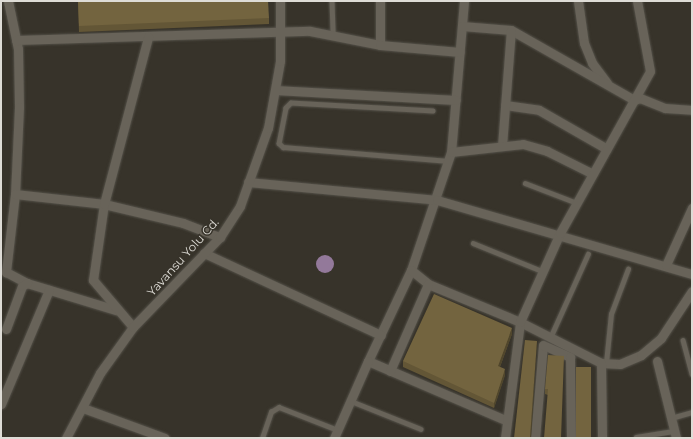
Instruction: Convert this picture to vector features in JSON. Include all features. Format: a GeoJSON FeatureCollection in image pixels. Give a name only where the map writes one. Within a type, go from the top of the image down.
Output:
{"type":"FeatureCollection","features":[{"type":"Feature","properties":{"kind":"street"},"geometry":{"type":"LineString","coordinates":[[8,1],[16,40],[15,194],[6,272],[27,283],[116,310]]}},
{"type":"Feature","properties":{"kind":"street","name":"Yavansu Yolu Cd."},"geometry":{"type":"LineString","coordinates":[[66,438],[100,373],[133,327],[220,237],[240,206],[268,128],[280,34],[280,1]]}},
{"type":"Feature","properties":{"kind":"street"},"geometry":{"type":"LineString","coordinates":[[380,1],[380,45]]}},
{"type":"Feature","properties":{"kind":"street"},"geometry":{"type":"LineString","coordinates":[[336,434],[368,361],[411,270],[438,200],[448,161],[452,152],[464,1]]}},
{"type":"Feature","properties":{"kind":"street"},"geometry":{"type":"LineString","coordinates":[[578,1],[584,43],[592,63],[611,87]]}},
{"type":"Feature","properties":{"kind":"street"},"geometry":{"type":"LineString","coordinates":[[506,438],[520,322],[560,233],[650,71],[637,1]]}},
{"type":"Feature","properties":{"kind":"street"},"geometry":{"type":"LineString","coordinates":[[462,26],[511,30],[634,100],[640,98],[665,108],[692,110]]}},
{"type":"Feature","properties":{"kind":"street"},"geometry":{"type":"LineString","coordinates":[[502,146],[511,30]]}},
{"type":"Feature","properties":{"kind":"street"},"geometry":{"type":"LineString","coordinates":[[16,40],[280,34],[310,31],[333,34],[380,45],[460,52]]}},
{"type":"Feature","properties":{"kind":"street"},"geometry":{"type":"LineString","coordinates":[[133,327],[116,310],[93,280],[104,204],[148,37]]}},
{"type":"Feature","properties":{"kind":"street"},"geometry":{"type":"LineString","coordinates":[[274,90],[456,100]]}},
{"type":"Feature","properties":{"kind":"street"},"geometry":{"type":"LineString","coordinates":[[505,105],[539,110],[607,149]]}},
{"type":"Feature","properties":{"kind":"street"},"geometry":{"type":"LineString","coordinates":[[452,152],[523,144],[547,151],[593,174]]}},
{"type":"Feature","properties":{"kind":"street"},"geometry":{"type":"LineString","coordinates":[[248,182],[438,200],[560,233],[666,264],[692,274]]}},
{"type":"Feature","properties":{"kind":"street"},"geometry":{"type":"LineString","coordinates":[[15,194],[104,204],[183,223],[220,237]]}},
{"type":"Feature","properties":{"kind":"street"},"geometry":{"type":"LineString","coordinates":[[666,264],[692,208]]}},
{"type":"Feature","properties":{"kind":"street"},"geometry":{"type":"LineString","coordinates":[[204,253],[381,335]]}},
{"type":"Feature","properties":{"kind":"street"},"geometry":{"type":"LineString","coordinates":[[411,270],[428,284],[520,322],[550,338],[604,363],[620,364],[641,355],[661,338],[692,291]]}},
{"type":"Feature","properties":{"kind":"street"},"geometry":{"type":"LineString","coordinates":[[6,329],[22,286],[27,283]]}},
{"type":"Feature","properties":{"kind":"street"},"geometry":{"type":"LineString","coordinates":[[390,371],[428,284]]}},
{"type":"Feature","properties":{"kind":"street"},"geometry":{"type":"LineString","coordinates":[[1,404],[49,290]]}},
{"type":"Feature","properties":{"kind":"street"},"geometry":{"type":"LineString","coordinates":[[535,438],[543,345],[570,357],[571,438]]}},
{"type":"Feature","properties":{"kind":"street"},"geometry":{"type":"LineString","coordinates":[[368,361],[507,421]]}},
{"type":"Feature","properties":{"kind":"street"},"geometry":{"type":"LineString","coordinates":[[657,362],[676,434]]}},
{"type":"Feature","properties":{"kind":"street"},"geometry":{"type":"LineString","coordinates":[[602,438],[604,363]]}},
{"type":"Feature","properties":{"kind":"street"},"geometry":{"type":"LineString","coordinates":[[83,408],[165,438]]}},
{"type":"Feature","properties":{"kind":"lane"},"geometry":{"type":"LineString","coordinates":[[332,1],[333,34]]}},
{"type":"Feature","properties":{"kind":"lane"},"geometry":{"type":"LineString","coordinates":[[433,111],[291,103],[286,108],[279,142],[283,147],[448,161]]}},
{"type":"Feature","properties":{"kind":"lane"},"geometry":{"type":"LineString","coordinates":[[525,183],[577,203]]}},
{"type":"Feature","properties":{"kind":"lane"},"geometry":{"type":"LineString","coordinates":[[473,243],[542,271]]}},
{"type":"Feature","properties":{"kind":"lane"},"geometry":{"type":"LineString","coordinates":[[550,338],[588,254]]}},
{"type":"Feature","properties":{"kind":"lane"},"geometry":{"type":"LineString","coordinates":[[604,363],[611,314],[628,269]]}},
{"type":"Feature","properties":{"kind":"lane"},"geometry":{"type":"LineString","coordinates":[[683,340],[692,374]]}},
{"type":"Feature","properties":{"kind":"lane"},"geometry":{"type":"LineString","coordinates":[[350,401],[421,429]]}},
{"type":"Feature","properties":{"kind":"lane"},"geometry":{"type":"LineString","coordinates":[[262,438],[271,412],[279,407],[336,434]]}},
{"type":"Feature","properties":{"kind":"lane"},"geometry":{"type":"LineString","coordinates":[[671,418],[692,412]]}},
{"type":"Feature","properties":{"kind":"lane"},"geometry":{"type":"LineString","coordinates":[[636,437],[676,434]]}},
{"type":"Feature","properties":{"kind":"shaded area"},"geometry":{"type":"Polygon","coordinates":[[[325,255],[331,258],[334,264],[331,270],[325,273],[319,270],[316,264],[319,258],[325,255]]]}},
{"type":"Feature","properties":{"kind":"building"},"geometry":{"type":"Polygon","coordinates":[[[78,1],[268,1],[269,18],[79,26],[78,1]]]}},
{"type":"Feature","properties":{"kind":"building"},"geometry":{"type":"Polygon","coordinates":[[[434,294],[512,328],[498,366],[505,369],[494,403],[403,361],[434,294]]]}},
{"type":"Feature","properties":{"kind":"building"},"geometry":{"type":"Polygon","coordinates":[[[525,340],[537,341],[530,438],[514,438],[525,340]]]}},
{"type":"Feature","properties":{"kind":"building"},"geometry":{"type":"Polygon","coordinates":[[[548,355],[564,356],[561,438],[544,438],[548,389],[545,389],[548,355]]]}},
{"type":"Feature","properties":{"kind":"building"},"geometry":{"type":"Polygon","coordinates":[[[576,367],[591,367],[591,438],[576,438],[576,367]]]}}]}
